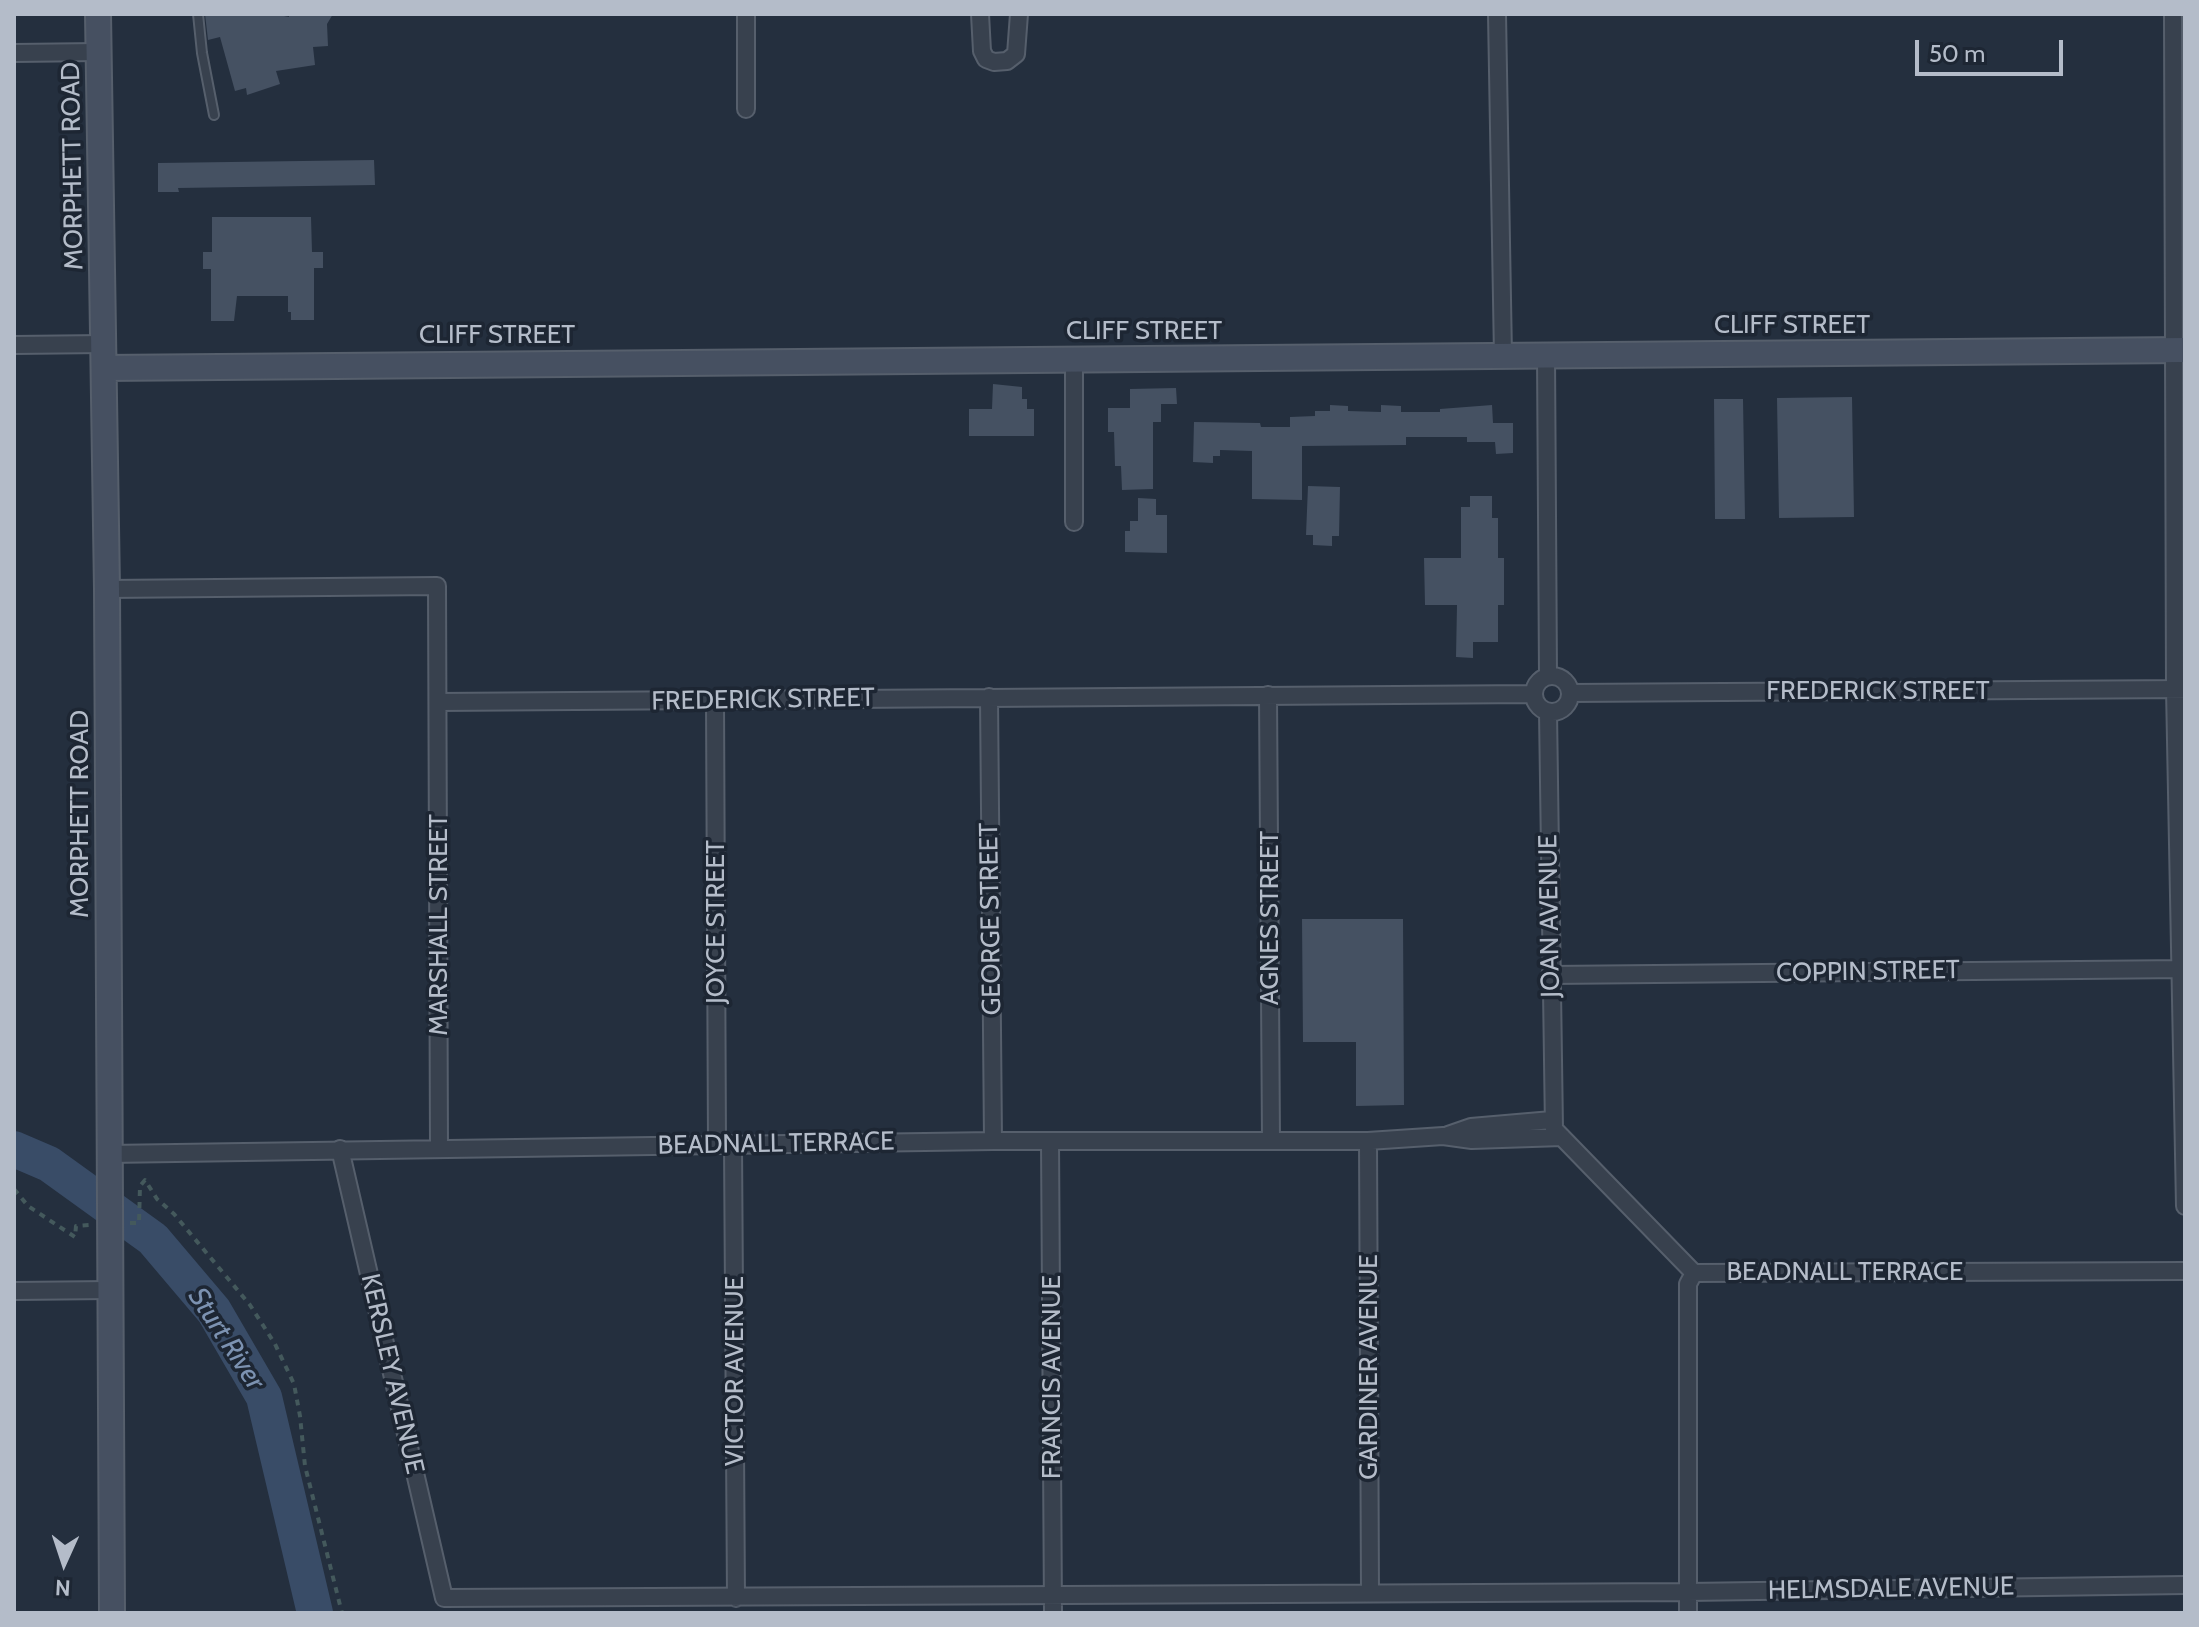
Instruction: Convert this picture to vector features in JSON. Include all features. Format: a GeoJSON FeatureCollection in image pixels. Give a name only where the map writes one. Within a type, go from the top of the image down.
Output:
{"type":"FeatureCollection","features":[{"type":"Feature","properties":{"kind":"street","name":"MORPHETT ROAD"},"geometry":{"type":"LineString","coordinates":[[98,14],[107,589],[112,1613]]}},
{"type":"Feature","properties":{"kind":"street"},"geometry":{"type":"LineString","coordinates":[[746,14],[746,109]]}},
{"type":"Feature","properties":{"kind":"street"},"geometry":{"type":"LineString","coordinates":[[980,14],[982,51],[986,59],[994,62],[1007,61],[1016,54],[1019,14]]}},
{"type":"Feature","properties":{"kind":"street"},"geometry":{"type":"LineString","coordinates":[[1497,14],[1503,356]]}},
{"type":"Feature","properties":{"kind":"street"},"geometry":{"type":"LineString","coordinates":[[2185,14],[2173,14],[2180,350],[2185,1206]]}},
{"type":"Feature","properties":{"kind":"street"},"geometry":{"type":"LineString","coordinates":[[14,53],[98,52]]}},
{"type":"Feature","properties":{"kind":"street"},"geometry":{"type":"LineString","coordinates":[[14,345],[104,356]]}},
{"type":"Feature","properties":{"kind":"street","name":"CLIFF STREET"},"geometry":{"type":"LineString","coordinates":[[104,356],[1074,360],[2180,350]]}},
{"type":"Feature","properties":{"kind":"street"},"geometry":{"type":"LineString","coordinates":[[1546,355],[1548,676]]}},
{"type":"Feature","properties":{"kind":"street"},"geometry":{"type":"LineString","coordinates":[[1074,360],[1074,522]]}},
{"type":"Feature","properties":{"kind":"street"},"geometry":{"type":"LineString","coordinates":[[107,589],[437,586],[438,702]]}},
{"type":"Feature","properties":{"kind":"street"},"geometry":{"type":"LineString","coordinates":[[1548,676],[1565,681],[1570,693],[1566,706],[1555,712],[1548,712],[1538,705],[1533,694],[1538,683],[1548,676]]}},
{"type":"Feature","properties":{"kind":"street","name":"FREDERICK STREET"},"geometry":{"type":"LineString","coordinates":[[1570,693],[2180,689]]}},
{"type":"Feature","properties":{"kind":"street","name":"FREDERICK STREET"},"geometry":{"type":"LineString","coordinates":[[438,702],[1533,694]]}},
{"type":"Feature","properties":{"kind":"street","name":"AGNES STREET"},"geometry":{"type":"LineString","coordinates":[[1268,695],[1271,1140]]}},
{"type":"Feature","properties":{"kind":"street","name":"GEORGE STREET"},"geometry":{"type":"LineString","coordinates":[[989,697],[993,1141]]}},
{"type":"Feature","properties":{"kind":"street","name":"JOYCE STREET"},"geometry":{"type":"LineString","coordinates":[[715,700],[725,1144]]}},
{"type":"Feature","properties":{"kind":"street","name":"MARSHALL STREET"},"geometry":{"type":"LineString","coordinates":[[438,702],[439,1148]]}},
{"type":"Feature","properties":{"kind":"street","name":"JOAN AVENUE"},"geometry":{"type":"LineString","coordinates":[[1548,712],[1552,1120]]}},
{"type":"Feature","properties":{"kind":"street","name":"COPPIN STREET"},"geometry":{"type":"LineString","coordinates":[[1550,975],[2183,969]]}},
{"type":"Feature","properties":{"kind":"street","name":"BEADNALL TERRACE"},"geometry":{"type":"LineString","coordinates":[[1443,1136],[1471,1127],[1552,1120],[1554,1129],[1694,1273],[2185,1271]]}},
{"type":"Feature","properties":{"kind":"street","name":"BEADNALL TERRACE"},"geometry":{"type":"LineString","coordinates":[[109,1164],[340,1149],[1562,1137]]}},
{"type":"Feature","properties":{"kind":"street","name":"FRANCIS AVENUE"},"geometry":{"type":"LineString","coordinates":[[1050,1141],[1053,1605]]}},
{"type":"Feature","properties":{"kind":"street","name":"GARDINER AVENUE"},"geometry":{"type":"LineString","coordinates":[[1368,1141],[1370,1592]]}},
{"type":"Feature","properties":{"kind":"street","name":"VICTOR AVENUE"},"geometry":{"type":"LineString","coordinates":[[725,1144],[736,1598]]}},
{"type":"Feature","properties":{"kind":"street","name":"KERSLEY AVENUE"},"geometry":{"type":"LineString","coordinates":[[340,1149],[444,1598]]}},
{"type":"Feature","properties":{"kind":"street"},"geometry":{"type":"LineString","coordinates":[[1688,1613],[1688,1284],[1694,1273]]}},
{"type":"Feature","properties":{"kind":"street"},"geometry":{"type":"LineString","coordinates":[[14,1291],[110,1290]]}},
{"type":"Feature","properties":{"kind":"street","name":"HELMSDALE AVENUE"},"geometry":{"type":"LineString","coordinates":[[444,1598],[736,1598],[1053,1605],[1370,1592],[1687,1592],[2185,1585]]}},
{"type":"Feature","properties":{"kind":"lane"},"geometry":{"type":"LineString","coordinates":[[198,14],[214,115]]}},
{"type":"Feature","properties":{"kind":"path"},"geometry":{"type":"LineString","coordinates":[[135,1223],[139,1223],[140,1186],[145,1180],[157,1199],[174,1214],[250,1305],[275,1344],[294,1384],[305,1466],[342,1613]]}},
{"type":"Feature","properties":{"kind":"path"},"geometry":{"type":"LineString","coordinates":[[14,1189],[28,1206],[75,1237],[76,1226]]}},
{"type":"Feature","properties":{"kind":"building"},"geometry":{"type":"Polygon","coordinates":[[[205,14],[274,14],[289,17],[289,14],[333,14],[327,24],[328,46],[313,47],[315,65],[276,71],[280,84],[247,95],[246,88],[235,91],[220,37],[208,40],[205,14]]]}},
{"type":"Feature","properties":{"kind":"building"},"geometry":{"type":"Polygon","coordinates":[[[374,160],[375,185],[178,188],[179,192],[158,192],[158,163],[374,160]]]}},
{"type":"Feature","properties":{"kind":"building"},"geometry":{"type":"Polygon","coordinates":[[[212,217],[311,217],[312,252],[323,252],[323,268],[314,268],[314,320],[291,320],[288,296],[237,296],[234,321],[211,321],[211,269],[203,269],[203,252],[212,252],[212,217]]]}},
{"type":"Feature","properties":{"kind":"building"},"geometry":{"type":"Polygon","coordinates":[[[993,384],[1022,387],[1022,399],[1027,399],[1027,409],[1034,409],[1034,436],[969,436],[969,409],[992,409],[993,384]]]}},
{"type":"Feature","properties":{"kind":"building"},"geometry":{"type":"Polygon","coordinates":[[[1176,388],[1177,404],[1161,404],[1161,422],[1153,422],[1153,489],[1122,490],[1121,466],[1115,466],[1114,432],[1108,432],[1108,408],[1130,408],[1130,389],[1176,388]]]}},
{"type":"Feature","properties":{"kind":"building"},"geometry":{"type":"Polygon","coordinates":[[[1852,397],[1854,517],[1779,518],[1777,398],[1852,397]]]}},
{"type":"Feature","properties":{"kind":"building"},"geometry":{"type":"Polygon","coordinates":[[[1714,399],[1743,399],[1745,519],[1715,519],[1714,399]]]}},
{"type":"Feature","properties":{"kind":"building"},"geometry":{"type":"Polygon","coordinates":[[[1330,405],[1348,406],[1348,411],[1381,412],[1381,405],[1401,406],[1401,412],[1440,412],[1440,409],[1492,405],[1493,423],[1513,423],[1513,453],[1496,454],[1495,442],[1467,442],[1467,437],[1406,437],[1406,445],[1302,446],[1302,500],[1252,499],[1252,451],[1220,450],[1220,456],[1213,456],[1213,463],[1193,462],[1194,422],[1260,423],[1261,427],[1290,427],[1290,417],[1315,416],[1315,411],[1330,411],[1330,405]]]}},
{"type":"Feature","properties":{"kind":"building"},"geometry":{"type":"Polygon","coordinates":[[[1308,486],[1340,487],[1339,536],[1332,536],[1332,546],[1313,545],[1313,535],[1306,535],[1308,486]]]}},
{"type":"Feature","properties":{"kind":"building"},"geometry":{"type":"Polygon","coordinates":[[[1470,496],[1492,496],[1492,518],[1498,518],[1498,558],[1504,558],[1504,605],[1498,605],[1498,642],[1473,642],[1473,658],[1456,657],[1457,605],[1425,605],[1424,558],[1461,558],[1461,507],[1470,507],[1470,496]]]}},
{"type":"Feature","properties":{"kind":"building"},"geometry":{"type":"Polygon","coordinates":[[[1138,498],[1156,499],[1156,515],[1167,515],[1167,553],[1125,552],[1125,531],[1130,531],[1130,521],[1138,521],[1138,498]]]}},
{"type":"Feature","properties":{"kind":"building"},"geometry":{"type":"Polygon","coordinates":[[[1302,919],[1403,919],[1404,1105],[1356,1106],[1356,1042],[1303,1042],[1302,919]]]}},
{"type":"Feature","properties":{"kind":"waterway","name":"Sturt River"},"geometry":{"type":"LineString","coordinates":[[14,1149],[49,1164],[153,1239],[214,1311],[264,1397],[315,1613]]}}]}
